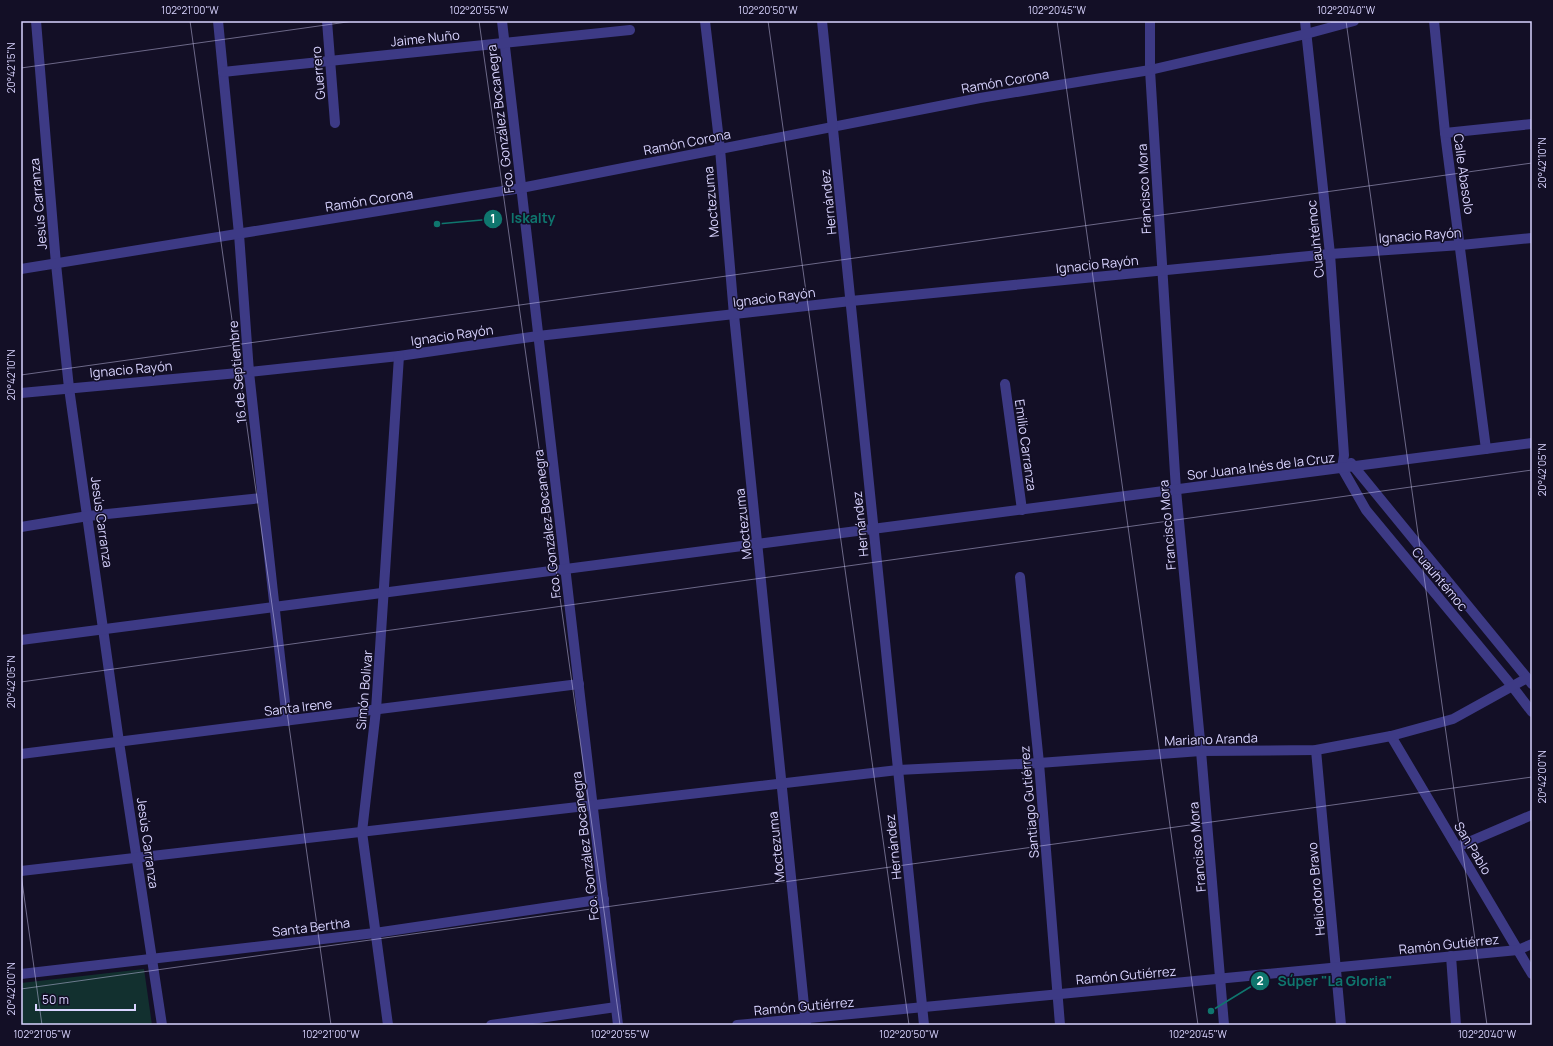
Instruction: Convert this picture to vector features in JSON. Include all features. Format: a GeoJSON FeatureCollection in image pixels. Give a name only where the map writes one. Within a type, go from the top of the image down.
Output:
{"type":"FeatureCollection","features":[{"type":"Feature","properties":{"kind":"street","name":"Jesús Carranza"},"geometry":{"type":"LineString","coordinates":[[36,21],[56,264],[69,388],[119,742],[162,1025]]}},
{"type":"Feature","properties":{"kind":"street","name":"16 de Septiembre"},"geometry":{"type":"LineString","coordinates":[[218,21],[239,234],[249,372],[262,498],[276,607],[287,721]]}},
{"type":"Feature","properties":{"kind":"street","name":"Guerrero"},"geometry":{"type":"LineString","coordinates":[[327,21],[335,123]]}},
{"type":"Feature","properties":{"kind":"street","name":"Fco. González Bocanegra"},"geometry":{"type":"LineString","coordinates":[[502,21],[618,1025]]}},
{"type":"Feature","properties":{"kind":"street","name":"Moctezuma"},"geometry":{"type":"LineString","coordinates":[[705,21],[720,149],[734,315],[783,783],[806,1022]]}},
{"type":"Feature","properties":{"kind":"street","name":"Hernández"},"geometry":{"type":"LineString","coordinates":[[822,21],[924,1025]]}},
{"type":"Feature","properties":{"kind":"street","name":"Francisco Mora"},"geometry":{"type":"LineString","coordinates":[[1150,21],[1150,70],[1176,490],[1202,751],[1224,1025]]}},
{"type":"Feature","properties":{"kind":"street","name":"Cuauhtémoc"},"geometry":{"type":"LineString","coordinates":[[1305,21],[1330,254],[1344,455],[1342,468],[1366,510],[1532,712]]}},
{"type":"Feature","properties":{"kind":"street","name":"Ramón Corona"},"geometry":{"type":"LineString","coordinates":[[21,269],[521,188],[980,98],[1150,70],[1306,34],[1354,21]]}},
{"type":"Feature","properties":{"kind":"street","name":"Calle Abasolo"},"geometry":{"type":"LineString","coordinates":[[1434,21],[1446,133],[1486,449]]}},
{"type":"Feature","properties":{"kind":"street","name":"Jaime Nuño"},"geometry":{"type":"LineString","coordinates":[[223,72],[630,30]]}},
{"type":"Feature","properties":{"kind":"street"},"geometry":{"type":"LineString","coordinates":[[1446,133],[1532,124]]}},
{"type":"Feature","properties":{"kind":"street","name":"Ignacio Rayón"},"geometry":{"type":"LineString","coordinates":[[21,393],[249,372],[399,356],[538,336],[851,301],[1330,254],[1461,245],[1532,238]]}},
{"type":"Feature","properties":{"kind":"street","name":"Simón Bolivar"},"geometry":{"type":"LineString","coordinates":[[388,1025],[362,832],[376,710],[399,356]]}},
{"type":"Feature","properties":{"kind":"street","name":"Emilio Carranza"},"geometry":{"type":"LineString","coordinates":[[1005,384],[1022,510]]}},
{"type":"Feature","properties":{"kind":"street","name":"Sor Juana Inés de la Cruz"},"geometry":{"type":"LineString","coordinates":[[21,640],[1532,443]]}},
{"type":"Feature","properties":{"kind":"street","name":"Cuauhtémoc"},"geometry":{"type":"LineString","coordinates":[[1344,455],[1530,681]]}},
{"type":"Feature","properties":{"kind":"street"},"geometry":{"type":"LineString","coordinates":[[21,527],[88,516],[262,498]]}},
{"type":"Feature","properties":{"kind":"street","name":"Santiago Gutiérrez"},"geometry":{"type":"LineString","coordinates":[[1020,577],[1039,763],[1060,1025]]}},
{"type":"Feature","properties":{"kind":"street","name":"Mariano Aranda"},"geometry":{"type":"LineString","coordinates":[[21,871],[898,770],[1039,763],[1202,751],[1316,750],[1391,736],[1453,719],[1512,686],[1530,681]]}},
{"type":"Feature","properties":{"kind":"street","name":"Santa Irene"},"geometry":{"type":"LineString","coordinates":[[21,754],[579,684]]}},
{"type":"Feature","properties":{"kind":"street","name":"San Pablo"},"geometry":{"type":"LineString","coordinates":[[1391,736],[1532,974]]}},
{"type":"Feature","properties":{"kind":"street","name":"Heliodoro Bravo"},"geometry":{"type":"LineString","coordinates":[[1316,750],[1341,1025]]}},
{"type":"Feature","properties":{"kind":"street"},"geometry":{"type":"LineString","coordinates":[[1457,847],[1532,815]]}},
{"type":"Feature","properties":{"kind":"street","name":"Santa Bertha"},"geometry":{"type":"LineString","coordinates":[[21,974],[375,932],[604,899]]}},
{"type":"Feature","properties":{"kind":"street","name":"Ramón Gutiérrez"},"geometry":{"type":"LineString","coordinates":[[737,1025],[806,1022],[922,1007],[1518,950],[1532,944]]}},
{"type":"Feature","properties":{"kind":"street"},"geometry":{"type":"LineString","coordinates":[[1450,956],[1456,1025]]}},
{"type":"Feature","properties":{"kind":"street"},"geometry":{"type":"LineString","coordinates":[[491,1025],[616,1007]]}},
{"type":"Feature","properties":{"kind":"green space"},"geometry":{"type":"Polygon","coordinates":[[[144,969],[152,1025],[21,1025],[21,983],[144,969]]]}},
{"type":"Feature","properties":{"kind":"place","name":"Iskalty"},"geometry":{"type":"Point","coordinates":[437,224]}},
{"type":"Feature","properties":{"kind":"place","name":"Súper \"La Gloria\""},"geometry":{"type":"Point","coordinates":[1211,1011]}}]}
